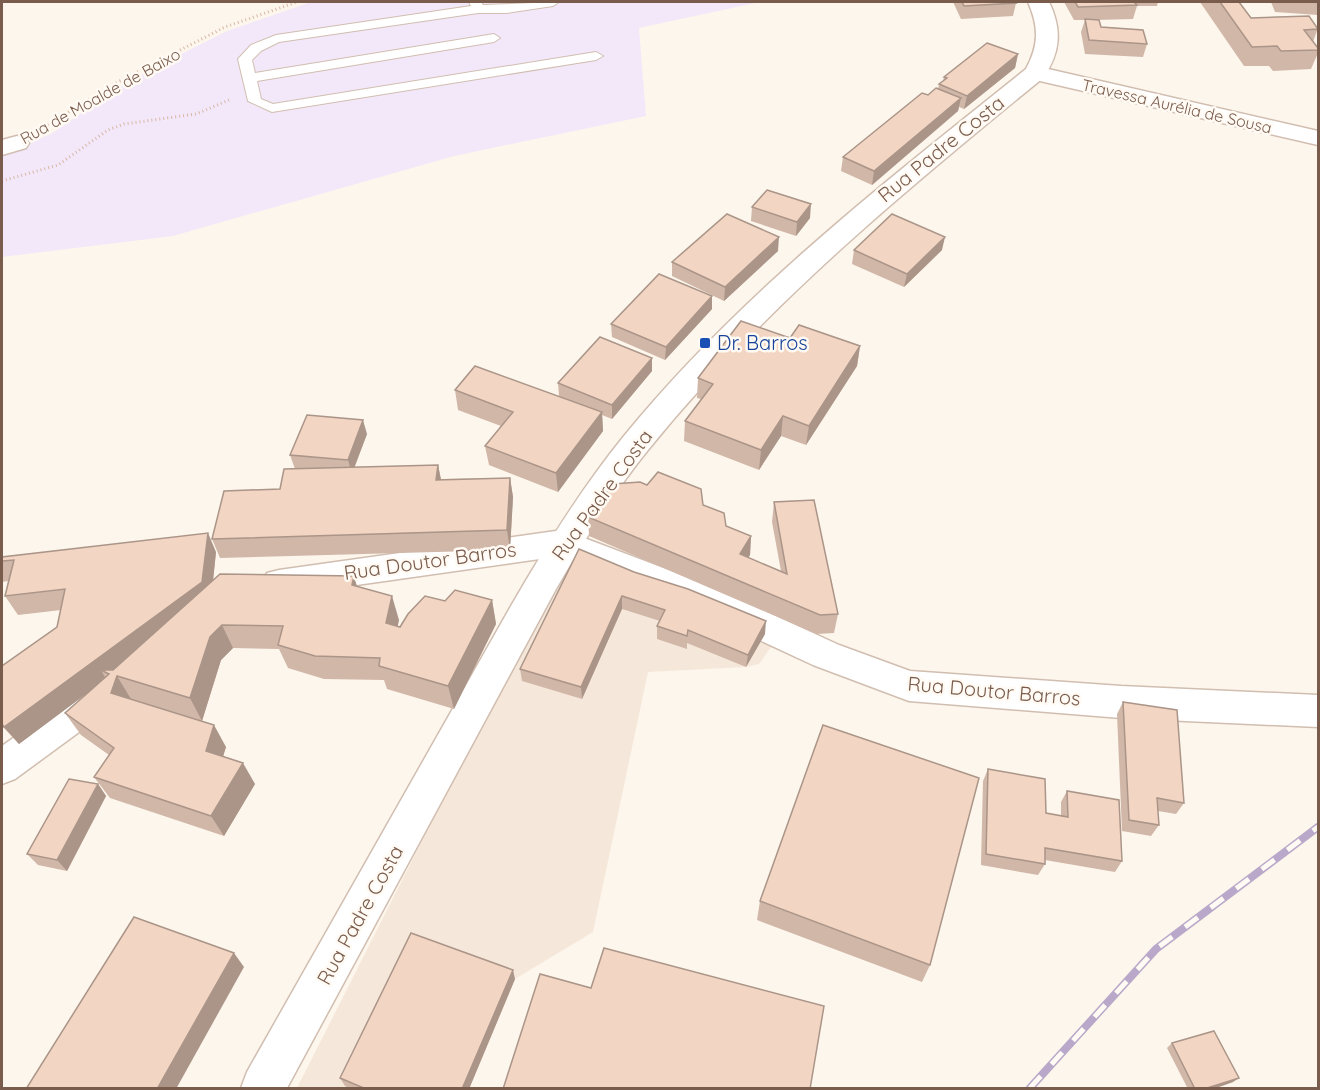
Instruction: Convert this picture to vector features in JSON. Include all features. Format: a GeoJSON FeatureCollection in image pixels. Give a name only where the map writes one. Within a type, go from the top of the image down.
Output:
{"type":"FeatureCollection","features":[{"type":"Feature","properties":{"kind":"street","name":"Rua Padre Costa"},"geometry":{"type":"LineString","coordinates":[[264,1089],[563,543],[635,444],[700,369],[748,320],[814,256],[870,207],[1035,73],[1047,52],[1049,29],[1039,2]]}},
{"type":"Feature","properties":{"kind":"street","name":"Travessa Aurélia de Sousa"},"geometry":{"type":"LineString","coordinates":[[1035,73],[1318,138]]}},
{"type":"Feature","properties":{"kind":"street","name":"Rua Doutor Barros"},"geometry":{"type":"LineString","coordinates":[[248,593],[290,580],[563,543],[696,595],[826,655],[909,686],[1121,702],[1318,711]]}},
{"type":"Feature","properties":{"kind":"street"},"geometry":{"type":"LineString","coordinates":[[2,767],[132,673]]}},
{"type":"Feature","properties":{"kind":"lane"},"geometry":{"type":"LineString","coordinates":[[553,2],[506,9],[477,5],[276,39],[256,48],[245,59],[255,101],[272,108],[596,56]]}},
{"type":"Feature","properties":{"kind":"lane"},"geometry":{"type":"LineString","coordinates":[[249,78],[494,39]]}},
{"type":"Feature","properties":{"kind":"path","name":"Rua de Moalde de Baixo"},"geometry":{"type":"LineString","coordinates":[[9,145],[114,84],[225,27],[297,2]]}},
{"type":"Feature","properties":{"kind":"path"},"geometry":{"type":"LineString","coordinates":[[2,181],[58,165],[108,130],[124,124],[196,114],[229,100],[253,94]]}},
{"type":"Feature","properties":{"kind":"shaded area"},"geometry":{"type":"Polygon","coordinates":[[[311,2],[760,2],[639,28],[646,116],[454,156],[173,236],[2,257],[2,153],[51,134],[130,80],[227,31],[311,2]]]}},
{"type":"Feature","properties":{"kind":"shaded area"},"geometry":{"type":"Polygon","coordinates":[[[569,550],[777,639],[759,664],[746,667],[648,672],[593,932],[515,979],[469,1088],[297,1088],[569,550]]]}},
{"type":"Feature","properties":{"kind":"building"},"geometry":{"type":"Polygon","coordinates":[[[962,2],[1015,2],[1016,3],[964,6],[962,2]]]}},
{"type":"Feature","properties":{"kind":"building"},"geometry":{"type":"Polygon","coordinates":[[[1075,2],[1134,2],[1137,5],[1078,7],[1075,2]]]}},
{"type":"Feature","properties":{"kind":"building"},"geometry":{"type":"Polygon","coordinates":[[[1220,2],[1239,2],[1251,18],[1309,16],[1318,29],[1304,30],[1318,50],[1281,51],[1277,46],[1252,47],[1220,2]]]}},
{"type":"Feature","properties":{"kind":"building"},"geometry":{"type":"Polygon","coordinates":[[[1085,19],[1099,20],[1101,27],[1143,30],[1147,44],[1089,40],[1085,19]]]}},
{"type":"Feature","properties":{"kind":"building"},"geometry":{"type":"Polygon","coordinates":[[[987,43],[1018,54],[967,96],[939,84],[947,78],[944,77],[987,43]]]}},
{"type":"Feature","properties":{"kind":"building"},"geometry":{"type":"Polygon","coordinates":[[[936,88],[961,98],[874,171],[843,157],[922,93],[928,95],[936,88]]]}},
{"type":"Feature","properties":{"kind":"building"},"geometry":{"type":"Polygon","coordinates":[[[767,190],[811,204],[797,222],[752,207],[767,190]]]}},
{"type":"Feature","properties":{"kind":"building"},"geometry":{"type":"Polygon","coordinates":[[[727,214],[779,237],[725,287],[672,262],[727,214]]]}},
{"type":"Feature","properties":{"kind":"building"},"geometry":{"type":"Polygon","coordinates":[[[892,214],[945,237],[907,274],[854,250],[892,214]]]}},
{"type":"Feature","properties":{"kind":"building"},"geometry":{"type":"Polygon","coordinates":[[[659,274],[712,296],[666,347],[611,324],[659,274]]]}},
{"type":"Feature","properties":{"kind":"building"},"geometry":{"type":"Polygon","coordinates":[[[741,321],[790,338],[799,325],[860,346],[809,426],[783,416],[761,450],[685,421],[713,384],[698,378],[741,321]]]}},
{"type":"Feature","properties":{"kind":"building"},"geometry":{"type":"Polygon","coordinates":[[[600,337],[652,358],[612,405],[558,383],[600,337]]]}},
{"type":"Feature","properties":{"kind":"building"},"geometry":{"type":"Polygon","coordinates":[[[475,366],[602,412],[556,473],[485,446],[513,412],[455,390],[475,366]]]}},
{"type":"Feature","properties":{"kind":"building"},"geometry":{"type":"Polygon","coordinates":[[[307,415],[363,420],[348,460],[290,455],[307,415]]]}},
{"type":"Feature","properties":{"kind":"building"},"geometry":{"type":"Polygon","coordinates":[[[438,465],[436,480],[510,478],[507,530],[212,539],[224,491],[280,489],[284,469],[438,465]]]}},
{"type":"Feature","properties":{"kind":"building"},"geometry":{"type":"Polygon","coordinates":[[[658,472],[701,489],[703,505],[724,513],[726,526],[751,536],[740,554],[787,574],[774,502],[814,500],[838,614],[820,615],[588,517],[613,484],[640,482],[647,485],[658,472]]]}},
{"type":"Feature","properties":{"kind":"building"},"geometry":{"type":"Polygon","coordinates":[[[208,533],[202,582],[4,727],[2,724],[2,666],[57,627],[65,589],[5,596],[14,560],[2,561],[2,557],[208,533]]]}},
{"type":"Feature","properties":{"kind":"building"},"geometry":{"type":"Polygon","coordinates":[[[579,549],[634,572],[688,589],[766,621],[748,655],[688,630],[687,636],[657,626],[665,610],[622,596],[581,687],[520,669],[579,549]]]}},
{"type":"Feature","properties":{"kind":"building"},"geometry":{"type":"Polygon","coordinates":[[[220,574],[354,576],[352,585],[392,596],[386,623],[400,627],[408,614],[425,596],[445,601],[455,590],[492,600],[448,686],[379,666],[380,658],[315,656],[278,645],[283,626],[222,625],[210,637],[190,698],[117,676],[111,693],[214,725],[206,751],[243,763],[211,816],[94,777],[114,748],[65,713],[109,674],[101,670],[113,670],[220,574]]]}},
{"type":"Feature","properties":{"kind":"building"},"geometry":{"type":"Polygon","coordinates":[[[1123,702],[1177,710],[1184,803],[1157,798],[1159,825],[1129,820],[1123,702]]]}},
{"type":"Feature","properties":{"kind":"building"},"geometry":{"type":"Polygon","coordinates":[[[823,725],[979,778],[930,965],[760,901],[823,725]]]}},
{"type":"Feature","properties":{"kind":"building"},"geometry":{"type":"Polygon","coordinates":[[[988,769],[1045,779],[1046,813],[1068,817],[1067,791],[1119,800],[1122,861],[1045,848],[1045,864],[986,854],[988,769]]]}},
{"type":"Feature","properties":{"kind":"building"},"geometry":{"type":"Polygon","coordinates":[[[69,779],[98,784],[57,860],[27,854],[69,779]]]}},
{"type":"Feature","properties":{"kind":"building"},"geometry":{"type":"Polygon","coordinates":[[[134,917],[234,953],[157,1089],[26,1089],[134,917]]]}},
{"type":"Feature","properties":{"kind":"building"},"geometry":{"type":"Polygon","coordinates":[[[411,933],[513,970],[462,1089],[366,1089],[340,1078],[411,933]]]}},
{"type":"Feature","properties":{"kind":"building"},"geometry":{"type":"Polygon","coordinates":[[[604,948],[824,1006],[810,1089],[503,1089],[540,974],[591,988],[604,948]]]}},
{"type":"Feature","properties":{"kind":"building"},"geometry":{"type":"Polygon","coordinates":[[[1214,1031],[1239,1078],[1204,1089],[1195,1089],[1172,1043],[1214,1031]]]}},
{"type":"Feature","properties":{"kind":"railway"},"geometry":{"type":"LineString","coordinates":[[1030,1088],[1156,949],[1318,827]]}},
{"type":"Feature","properties":{"kind":"place","name":"Dr. Barros"},"geometry":{"type":"Point","coordinates":[705,343]}}]}
